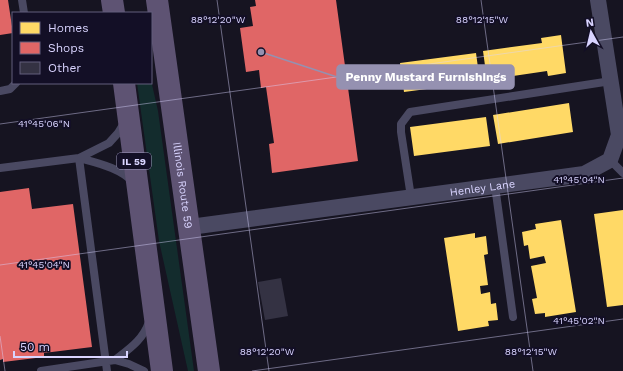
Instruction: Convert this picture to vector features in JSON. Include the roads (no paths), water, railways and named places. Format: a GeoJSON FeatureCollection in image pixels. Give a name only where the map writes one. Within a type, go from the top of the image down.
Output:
{"type":"FeatureCollection","features":[{"type":"Feature","properties":{"kind":"main road","name":"Illinois Route 59"},"geometry":{"type":"LineString","coordinates":[[157,0],[209,371]]}},
{"type":"Feature","properties":{"kind":"main road","name":"IL 59"},"geometry":{"type":"LineString","coordinates":[[122,87],[128,115],[162,371]]}},
{"type":"Feature","properties":{"kind":"street"},"geometry":{"type":"LineString","coordinates":[[598,0],[619,135],[610,160]]}},
{"type":"Feature","properties":{"kind":"street","name":"Henley Lane"},"geometry":{"type":"LineString","coordinates":[[190,227],[584,174],[610,160]]}},
{"type":"Feature","properties":{"kind":"lane"},"geometry":{"type":"LineString","coordinates":[[22,0],[24,12]]}},
{"type":"Feature","properties":{"kind":"lane"},"geometry":{"type":"LineString","coordinates":[[411,197],[401,132],[401,124],[410,112],[611,81]]}},
{"type":"Feature","properties":{"kind":"lane"},"geometry":{"type":"LineString","coordinates":[[0,91],[10,90],[15,84]]}},
{"type":"Feature","properties":{"kind":"lane"},"geometry":{"type":"LineString","coordinates":[[0,168],[79,158],[109,143],[118,133],[128,115]]}},
{"type":"Feature","properties":{"kind":"lane"},"geometry":{"type":"LineString","coordinates":[[79,158],[112,168],[130,179],[138,188]]}},
{"type":"Feature","properties":{"kind":"lane"},"geometry":{"type":"LineString","coordinates":[[79,158],[107,371]]}},
{"type":"Feature","properties":{"kind":"lane"},"geometry":{"type":"LineString","coordinates":[[610,160],[623,173]]}},
{"type":"Feature","properties":{"kind":"lane"},"geometry":{"type":"LineString","coordinates":[[495,186],[514,317]]}},
{"type":"Feature","properties":{"kind":"lane"},"geometry":{"type":"LineString","coordinates":[[41,371],[115,360],[139,341],[146,331],[154,310]]}},
{"type":"Feature","properties":{"kind":"lane"},"geometry":{"type":"LineString","coordinates":[[115,360],[129,364],[144,371]]}},
{"type":"Feature","properties":{"kind":"place","name":"Penny Mustard Furnishings"},"geometry":{"type":"Point","coordinates":[261,52]}}]}
